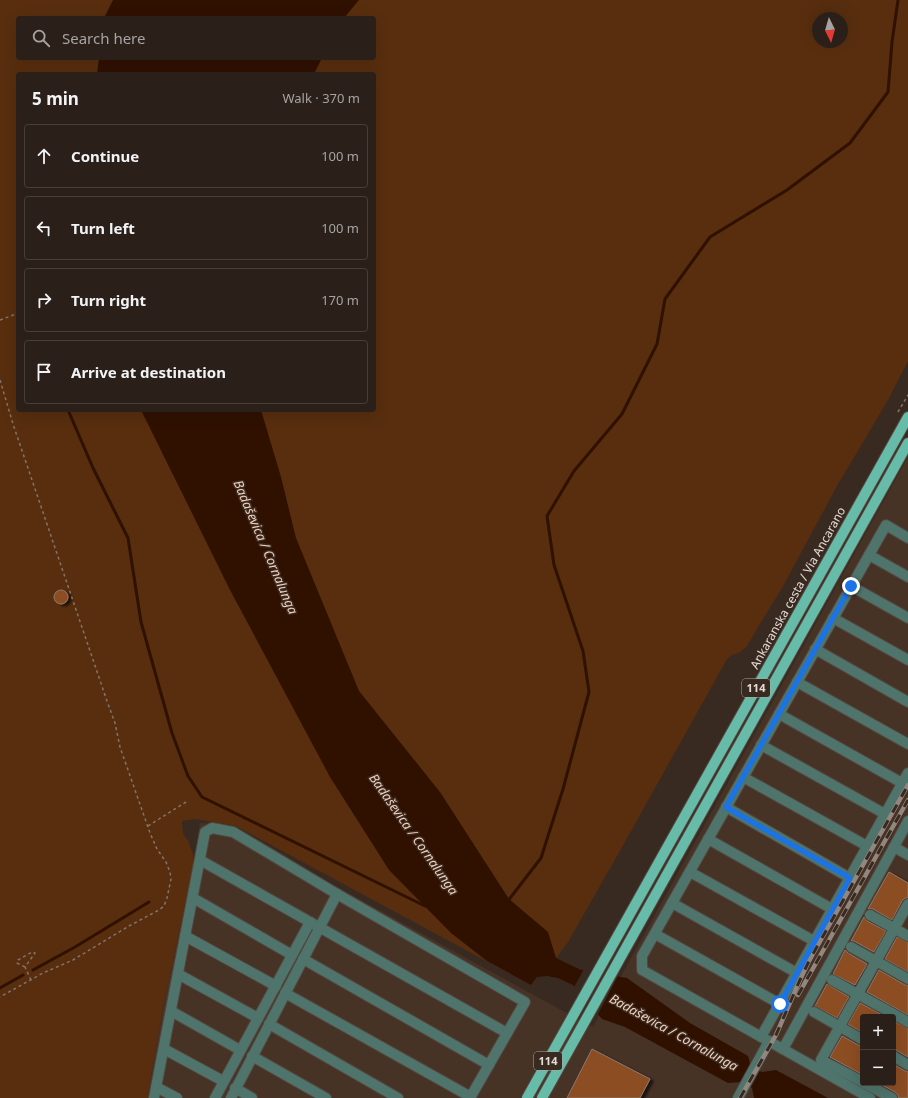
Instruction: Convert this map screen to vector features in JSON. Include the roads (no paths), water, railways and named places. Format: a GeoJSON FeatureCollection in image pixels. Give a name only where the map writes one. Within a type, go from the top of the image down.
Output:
{"type":"FeatureCollection","features":[{"type":"Feature","properties":{"kind":"main road","name":"Ankaranska cesta / Via Ancarano"},"geometry":{"type":"LineString","coordinates":[[527,1098],[908,417]]}},
{"type":"Feature","properties":{"kind":"main road","name":"114"},"geometry":{"type":"LineString","coordinates":[[542,1098],[908,443]]}},
{"type":"Feature","properties":{"kind":"lane"},"geometry":{"type":"LineString","coordinates":[[870,1098],[642,970],[642,956],[886,525],[908,538]]}},
{"type":"Feature","properties":{"kind":"lane"},"geometry":{"type":"LineString","coordinates":[[869,555],[908,577]]}},
{"type":"Feature","properties":{"kind":"lane"},"geometry":{"type":"LineString","coordinates":[[851,586],[908,618]]}},
{"type":"Feature","properties":{"kind":"lane"},"geometry":{"type":"LineString","coordinates":[[833,618],[908,660]]}},
{"type":"Feature","properties":{"kind":"lane"},"geometry":{"type":"LineString","coordinates":[[816,649],[908,702]]}},
{"type":"Feature","properties":{"kind":"lane"},"geometry":{"type":"LineString","coordinates":[[797,682],[908,744]]}},
{"type":"Feature","properties":{"kind":"lane"},"geometry":{"type":"LineString","coordinates":[[779,714],[902,783]]}},
{"type":"Feature","properties":{"kind":"lane"},"geometry":{"type":"LineString","coordinates":[[761,745],[885,814]]}},
{"type":"Feature","properties":{"kind":"lane"},"geometry":{"type":"LineString","coordinates":[[772,1043],[780,1004],[908,773]]}},
{"type":"Feature","properties":{"kind":"lane"},"geometry":{"type":"LineString","coordinates":[[743,777],[867,846]]}},
{"type":"Feature","properties":{"kind":"lane"},"geometry":{"type":"LineString","coordinates":[[726,807],[850,878]]}},
{"type":"Feature","properties":{"kind":"lane"},"geometry":{"type":"LineString","coordinates":[[742,1096],[772,1043],[908,822]]}},
{"type":"Feature","properties":{"kind":"lane"},"geometry":{"type":"LineString","coordinates":[[154,1098],[205,832],[212,828],[233,832],[525,1002],[470,1097],[285,993]]}},
{"type":"Feature","properties":{"kind":"lane"},"geometry":{"type":"LineString","coordinates":[[708,839],[832,909]]}},
{"type":"Feature","properties":{"kind":"lane"},"geometry":{"type":"LineString","coordinates":[[894,847],[908,854]]}},
{"type":"Feature","properties":{"kind":"lane"},"geometry":{"type":"LineString","coordinates":[[200,860],[507,1033]]}},
{"type":"Feature","properties":{"kind":"lane"},"geometry":{"type":"LineString","coordinates":[[690,872],[814,941]]}},
{"type":"Feature","properties":{"kind":"lane"},"geometry":{"type":"LineString","coordinates":[[231,1098],[268,1024],[338,894]]}},
{"type":"Feature","properties":{"kind":"lane"},"geometry":{"type":"LineString","coordinates":[[193,898],[292,955]]}},
{"type":"Feature","properties":{"kind":"lane"},"geometry":{"type":"LineString","coordinates":[[672,904],[797,973]]}},
{"type":"Feature","properties":{"kind":"lane"},"geometry":{"type":"LineString","coordinates":[[860,1081],[821,1060],[908,904]]}},
{"type":"Feature","properties":{"kind":"lane"},"geometry":{"type":"LineString","coordinates":[[870,915],[908,936]]}},
{"type":"Feature","properties":{"kind":"lane"},"geometry":{"type":"LineString","coordinates":[[215,1098],[310,922]]}},
{"type":"Feature","properties":{"kind":"lane"},"geometry":{"type":"LineString","coordinates":[[654,934],[780,1004]]}},
{"type":"Feature","properties":{"kind":"lane"},"geometry":{"type":"LineString","coordinates":[[185,936],[276,986]]}},
{"type":"Feature","properties":{"kind":"lane"},"geometry":{"type":"LineString","coordinates":[[851,947],[908,979]]}},
{"type":"Feature","properties":{"kind":"lane"},"geometry":{"type":"LineString","coordinates":[[303,959],[489,1065]]}},
{"type":"Feature","properties":{"kind":"lane"},"geometry":{"type":"LineString","coordinates":[[178,974],[258,1018]]}},
{"type":"Feature","properties":{"kind":"lane"},"geometry":{"type":"LineString","coordinates":[[832,980],[908,1022]]}},
{"type":"Feature","properties":{"kind":"lane"},"geometry":{"type":"LineString","coordinates":[[171,1011],[240,1050]]}},
{"type":"Feature","properties":{"kind":"lane"},"geometry":{"type":"LineString","coordinates":[[814,1012],[860,1038]]}},
{"type":"Feature","properties":{"kind":"lane"},"geometry":{"type":"LineString","coordinates":[[268,1024],[398,1098]]}},
{"type":"Feature","properties":{"kind":"lane"},"geometry":{"type":"LineString","coordinates":[[164,1049],[224,1081]]}},
{"type":"Feature","properties":{"kind":"lane"},"geometry":{"type":"LineString","coordinates":[[252,1056],[326,1098]]}},
{"type":"Feature","properties":{"kind":"lane"},"geometry":{"type":"LineString","coordinates":[[896,1058],[908,1065]]}},
{"type":"Feature","properties":{"kind":"lane"},"geometry":{"type":"LineString","coordinates":[[870,1086],[892,1098]]}},
{"type":"Feature","properties":{"kind":"lane"},"geometry":{"type":"LineString","coordinates":[[156,1087],[177,1098]]}},
{"type":"Feature","properties":{"kind":"lane"},"geometry":{"type":"LineString","coordinates":[[235,1088],[252,1098]]}},
{"type":"Feature","properties":{"kind":"water"},"geometry":{"type":"Polygon","coordinates":[[[113,0],[359,0],[346,16],[105,16],[113,0]]]}},
{"type":"Feature","properties":{"kind":"water"},"geometry":{"type":"Polygon","coordinates":[[[99,60],[321,60],[315,72],[97,72],[99,60]]]}},
{"type":"Feature","properties":{"kind":"water","name":"Badaševica / Cornalunga"},"geometry":{"type":"Polygon","coordinates":[[[142,412],[262,412],[281,477],[296,538],[359,691],[440,792],[509,899],[548,932],[556,958],[581,970],[627,978],[690,1023],[748,1056],[751,1067],[762,1072],[776,1070],[828,1098],[754,1098],[752,1088],[741,1082],[728,1083],[625,1027],[602,1019],[573,985],[558,978],[547,976],[537,977],[531,985],[487,961],[451,933],[389,870],[330,777],[230,590],[142,412]]]}},
{"type":"Feature","properties":{"kind":"waterway"},"geometry":{"type":"LineString","coordinates":[[507,902],[541,858],[563,789],[589,692],[583,651],[554,565],[547,516],[574,471],[622,414],[657,344],[665,299],[710,237],[787,190],[850,143],[888,92],[892,42],[898,0]]}},
{"type":"Feature","properties":{"kind":"waterway"},"geometry":{"type":"LineString","coordinates":[[69,412],[93,468],[128,538],[141,622],[172,733],[188,776],[202,797],[425,906]]}},
{"type":"Feature","properties":{"kind":"waterway"},"geometry":{"type":"LineString","coordinates":[[33,970],[75,947],[149,902]]}},
{"type":"Feature","properties":{"kind":"waterway"},"geometry":{"type":"LineString","coordinates":[[0,988],[23,975]]}},
{"type":"Feature","properties":{"kind":"railway"},"geometry":{"type":"LineString","coordinates":[[740,1098],[776,1035],[809,961],[908,785]]}},
{"type":"Feature","properties":{"kind":"railway"},"geometry":{"type":"LineString","coordinates":[[798,995],[908,800]]}}]}
